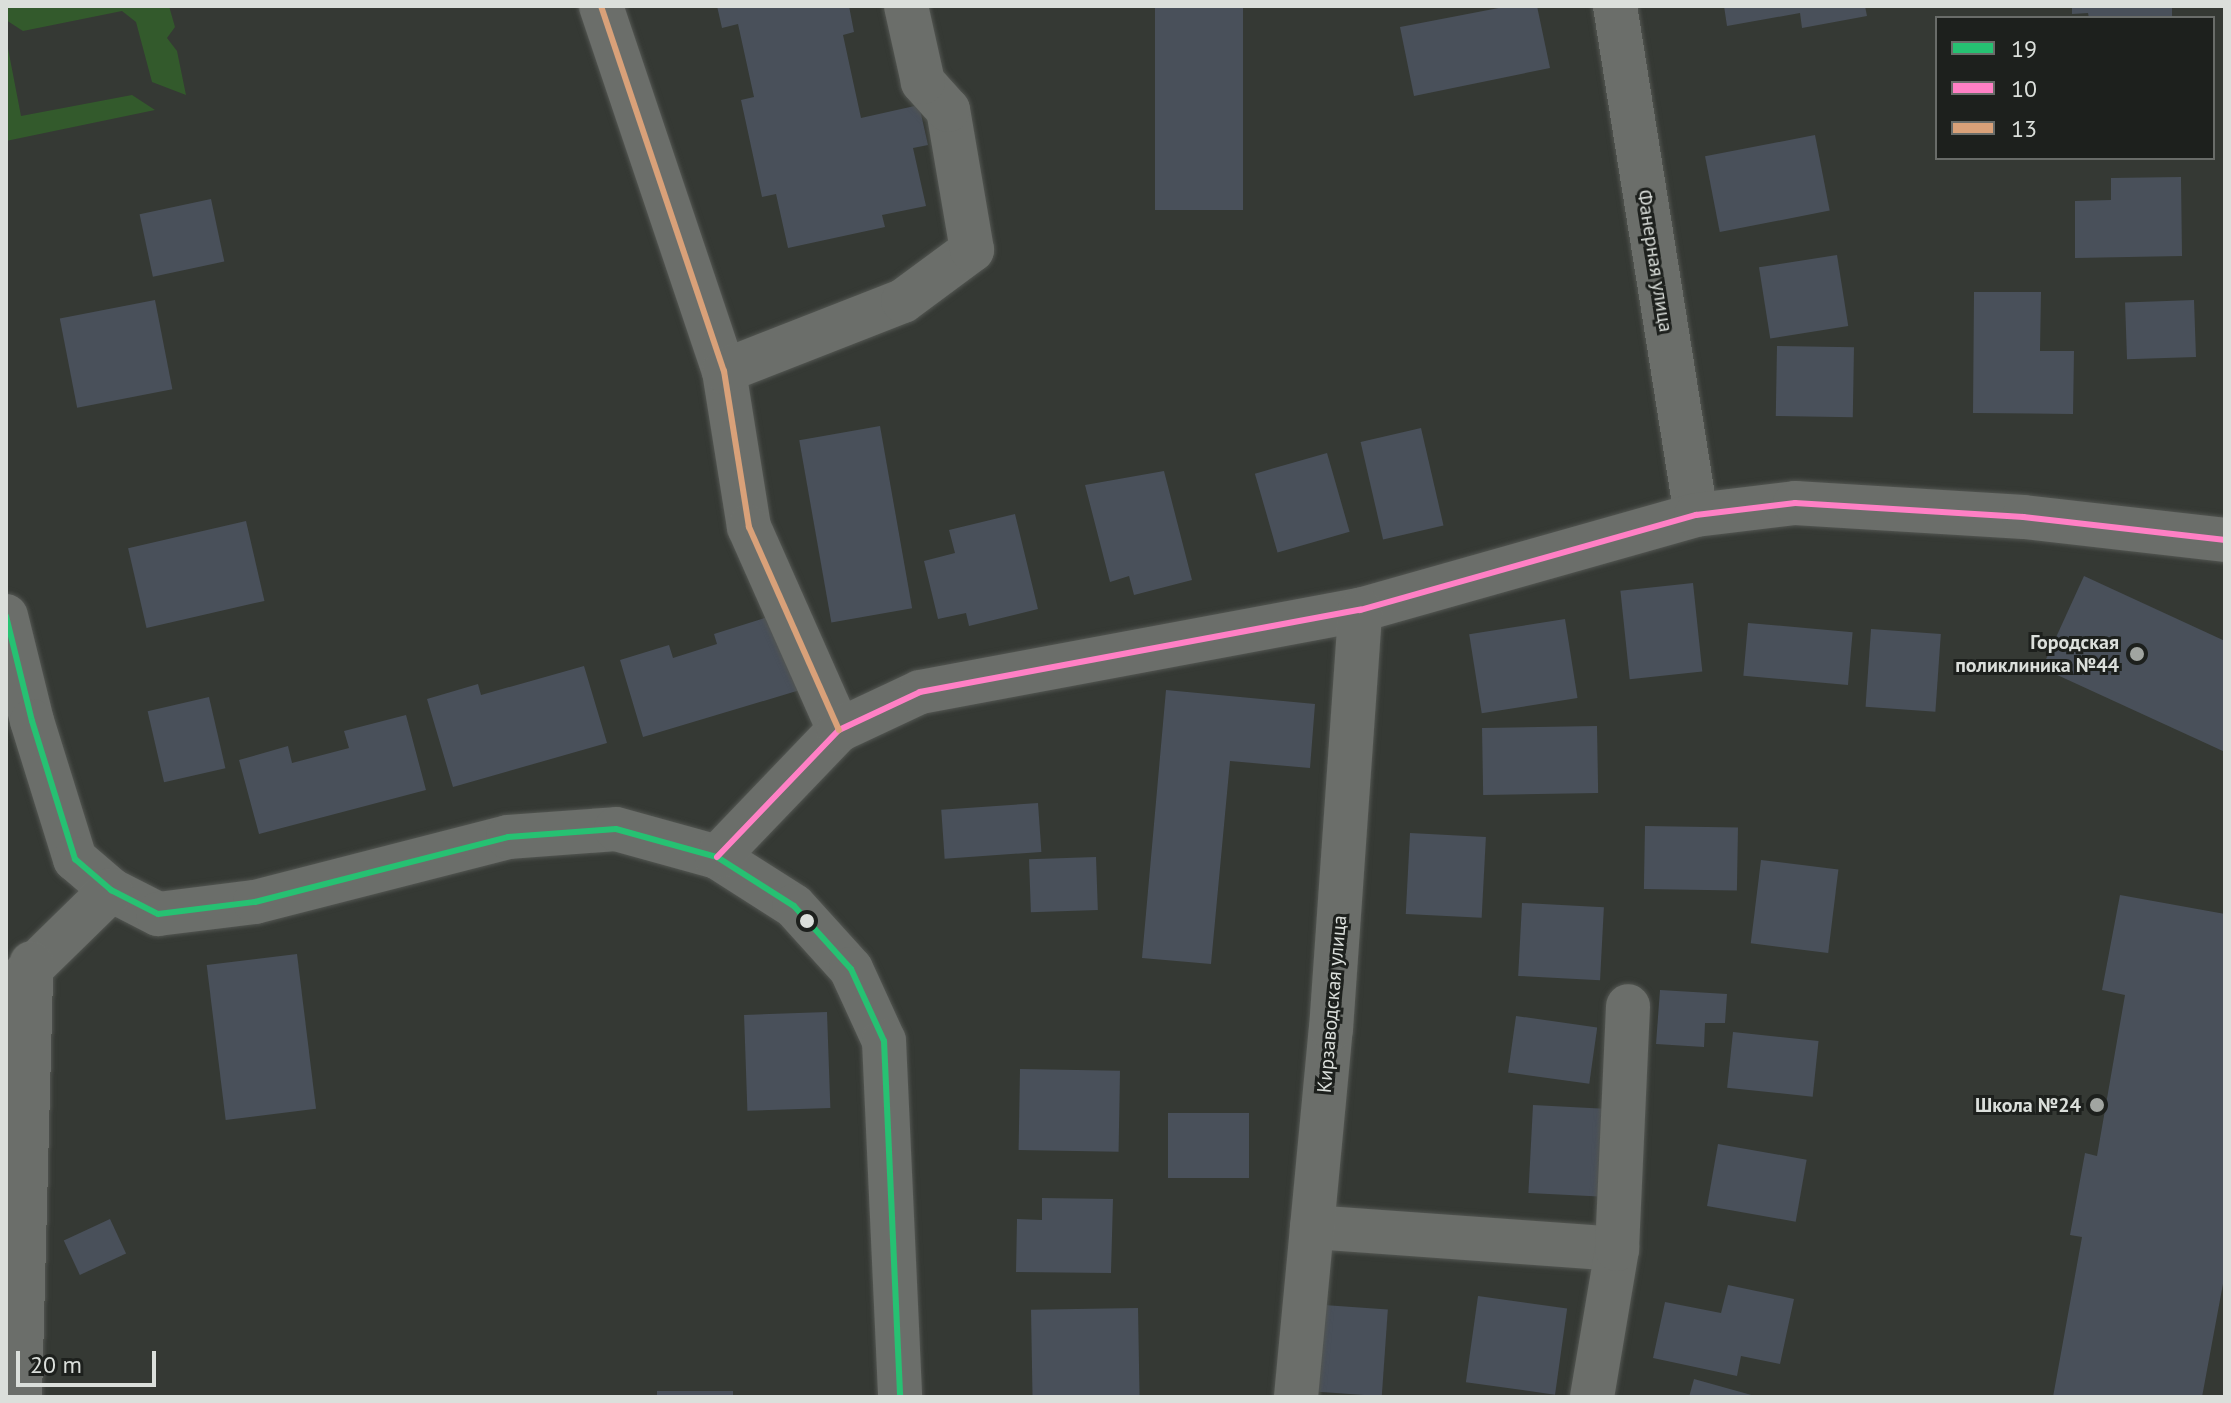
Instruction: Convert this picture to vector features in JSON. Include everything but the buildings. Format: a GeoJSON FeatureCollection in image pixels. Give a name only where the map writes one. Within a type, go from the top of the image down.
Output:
{"type":"FeatureCollection","features":[{"type":"Feature","properties":{"kind":"street"},"geometry":{"type":"LineString","coordinates":[[601,6],[724,371],[749,527],[839,730]]}},
{"type":"Feature","properties":{"kind":"street"},"geometry":{"type":"LineString","coordinates":[[724,371],[903,301],[972,250],[948,110],[923,82],[906,6]]}},
{"type":"Feature","properties":{"kind":"street","name":"Фанерная улица"},"geometry":{"type":"LineString","coordinates":[[1615,6],[1696,515]]}},
{"type":"Feature","properties":{"kind":"street"},"geometry":{"type":"LineString","coordinates":[[717,857],[839,730],[920,692],[1360,610],[1696,515],[1795,503],[2024,517],[2225,540]]}},
{"type":"Feature","properties":{"kind":"street","name":"Кирзаводская улица"},"geometry":{"type":"LineString","coordinates":[[1296,1397],[1360,610]]}},
{"type":"Feature","properties":{"kind":"street"},"geometry":{"type":"LineString","coordinates":[[6,616],[75,859],[111,890],[158,914],[255,902],[508,837],[616,829],[717,857],[804,917],[851,969],[884,1041],[900,1397]]}},
{"type":"Feature","properties":{"kind":"street"},"geometry":{"type":"LineString","coordinates":[[20,1397],[18,978],[111,890]]}},
{"type":"Feature","properties":{"kind":"street"},"geometry":{"type":"LineString","coordinates":[[1592,1397],[1617,1249],[1628,1006]]}},
{"type":"Feature","properties":{"kind":"street"},"geometry":{"type":"LineString","coordinates":[[1312,1227],[1617,1249]]}},
{"type":"Feature","properties":{"kind":"green space"},"geometry":{"type":"Polygon","coordinates":[[[6,6],[169,6],[175,27],[167,38],[177,51],[186,95],[152,82],[136,22],[122,11],[23,31],[6,20],[6,6]]]}},
{"type":"Feature","properties":{"kind":"green space"},"geometry":{"type":"Polygon","coordinates":[[[6,38],[21,116],[132,95],[155,110],[6,141],[6,38]]]}},
{"type":"Feature","properties":{"kind":"transit line","name":"13"},"geometry":{"type":"LineString","coordinates":[[601,6],[724,371],[749,527],[839,730]]}},
{"type":"Feature","properties":{"kind":"transit line","name":"10"},"geometry":{"type":"LineString","coordinates":[[717,857],[839,730],[920,692],[1360,610],[1696,515],[1795,503],[2024,517],[2225,540]]}},
{"type":"Feature","properties":{"kind":"transit line","name":"19"},"geometry":{"type":"LineString","coordinates":[[6,616],[32,721],[75,859],[111,890],[158,914],[255,902],[508,837],[616,829],[717,857],[794,906],[851,969],[884,1041],[900,1397]]}},
{"type":"Feature","properties":{"kind":"place","name":"Городская поликлиника №44"},"geometry":{"type":"Point","coordinates":[2137,654]}},
{"type":"Feature","properties":{"kind":"place","name":"Школа №24"},"geometry":{"type":"Point","coordinates":[2097,1105]}}]}
